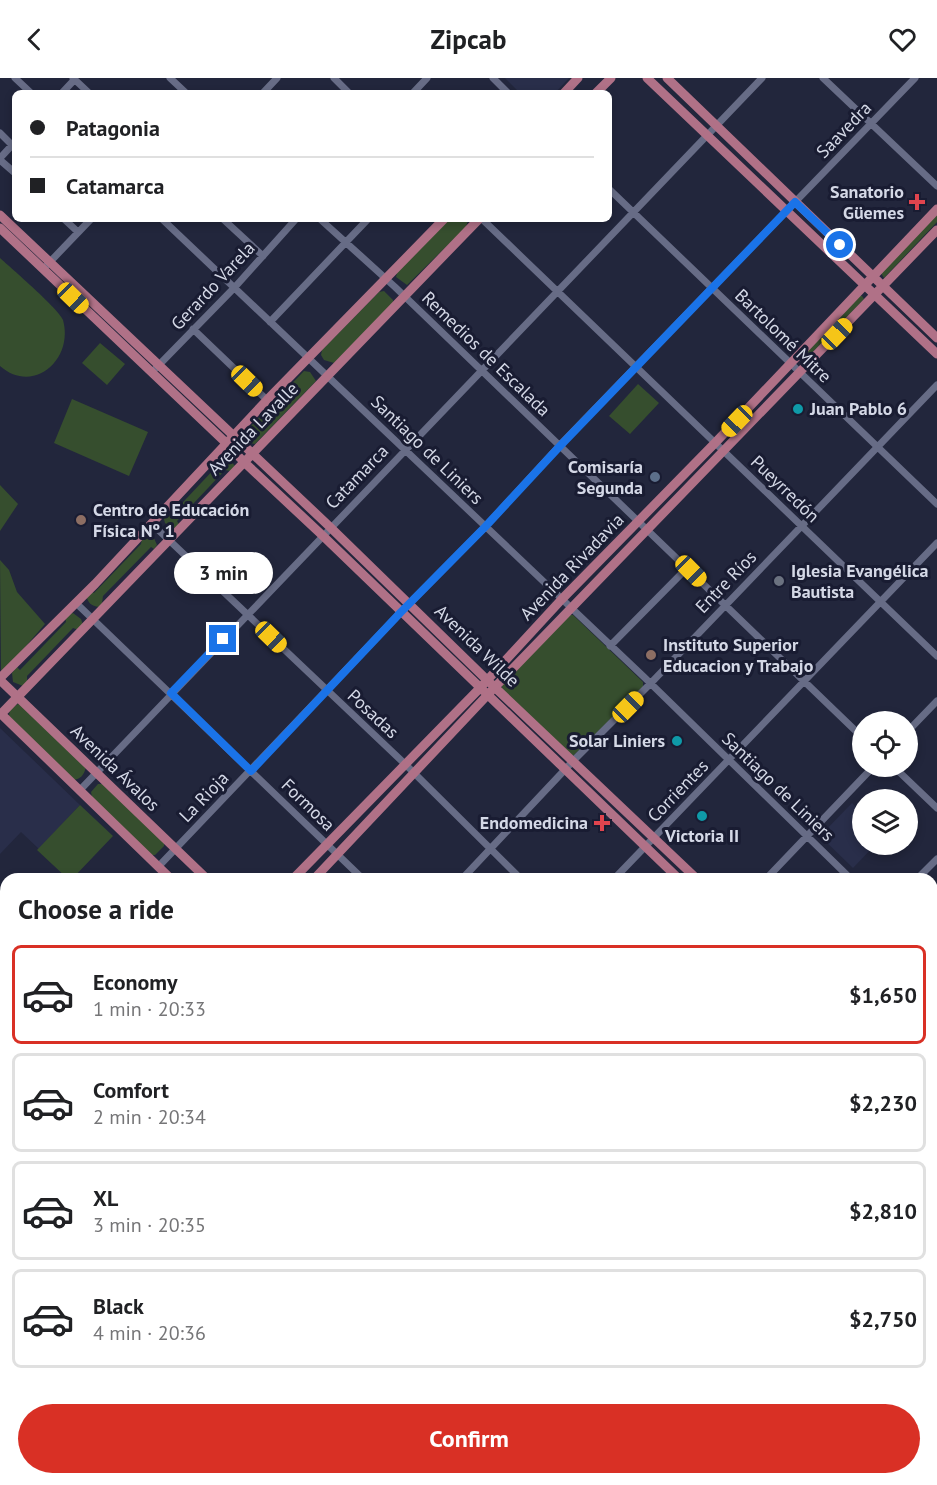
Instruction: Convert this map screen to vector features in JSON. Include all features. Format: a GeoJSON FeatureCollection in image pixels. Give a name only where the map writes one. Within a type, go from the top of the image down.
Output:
{"type":"FeatureCollection","features":[{"type":"Feature","properties":{"kind":"main road"},"geometry":{"type":"LineString","coordinates":[[567,90],[578,78]]}},
{"type":"Feature","properties":{"kind":"main road"},"geometry":{"type":"LineString","coordinates":[[599,90],[611,78]]}},
{"type":"Feature","properties":{"kind":"main road"},"geometry":{"type":"LineString","coordinates":[[647,78],[937,354]]}},
{"type":"Feature","properties":{"kind":"main road"},"geometry":{"type":"LineString","coordinates":[[667,78],[937,338]]}},
{"type":"Feature","properties":{"kind":"main road","name":"Avenida Rivadavia"},"geometry":{"type":"LineString","coordinates":[[299,873],[480,688],[562,599],[639,523],[937,209]]}},
{"type":"Feature","properties":{"kind":"main road"},"geometry":{"type":"LineString","coordinates":[[0,215],[47,266]]}},
{"type":"Feature","properties":{"kind":"main road","name":"Avenida Lavalle"},"geometry":{"type":"LineString","coordinates":[[0,679],[76,603],[267,400],[441,222]]}},
{"type":"Feature","properties":{"kind":"main road","name":"Avenida Lavalle"},"geometry":{"type":"LineString","coordinates":[[1,713],[477,222]]}},
{"type":"Feature","properties":{"kind":"main road"},"geometry":{"type":"LineString","coordinates":[[0,228],[47,266]]}},
{"type":"Feature","properties":{"kind":"main road","name":"Avenida Rivadavia"},"geometry":{"type":"LineString","coordinates":[[320,873],[495,687],[937,230]]}},
{"type":"Feature","properties":{"kind":"main road","name":"Avenida Wilde"},"geometry":{"type":"LineString","coordinates":[[47,266],[159,365],[409,603],[495,687],[645,847],[673,873]]}},
{"type":"Feature","properties":{"kind":"main road","name":"Avenida Wilde"},"geometry":{"type":"LineString","coordinates":[[47,266],[152,373],[480,688],[654,838],[691,873]]}},
{"type":"Feature","properties":{"kind":"main road"},"geometry":{"type":"LineString","coordinates":[[675,485],[683,493]]}},
{"type":"Feature","properties":{"kind":"main road","name":"Avenida Ávalos"},"geometry":{"type":"LineString","coordinates":[[0,679],[201,873]]}},
{"type":"Feature","properties":{"kind":"main road"},"geometry":{"type":"LineString","coordinates":[[1,713],[164,873]]}},
{"type":"Feature","properties":{"kind":"street"},"geometry":{"type":"LineString","coordinates":[[15,78],[27,90]]}},
{"type":"Feature","properties":{"kind":"street"},"geometry":{"type":"LineString","coordinates":[[170,78],[183,90]]}},
{"type":"Feature","properties":{"kind":"street"},"geometry":{"type":"LineString","coordinates":[[266,90],[277,78]]}},
{"type":"Feature","properties":{"kind":"street"},"geometry":{"type":"LineString","coordinates":[[334,78],[346,90]]}},
{"type":"Feature","properties":{"kind":"street"},"geometry":{"type":"LineString","coordinates":[[416,90],[427,78]]}},
{"type":"Feature","properties":{"kind":"street"},"geometry":{"type":"LineString","coordinates":[[493,78],[505,90]]}},
{"type":"Feature","properties":{"kind":"street","name":"Catamarca"},"geometry":{"type":"LineString","coordinates":[[80,790],[762,78]]}},
{"type":"Feature","properties":{"kind":"street"},"geometry":{"type":"LineString","coordinates":[[823,78],[937,186]]}},
{"type":"Feature","properties":{"kind":"street","name":"Saavedra"},"geometry":{"type":"LineString","coordinates":[[795,202],[915,78]]}},
{"type":"Feature","properties":{"kind":"street"},"geometry":{"type":"LineString","coordinates":[[74,79],[86,90]]}},
{"type":"Feature","properties":{"kind":"street"},"geometry":{"type":"LineString","coordinates":[[12,145],[0,159],[12,171]]}},
{"type":"Feature","properties":{"kind":"street","name":"Bartolomé Mitre"},"geometry":{"type":"LineString","coordinates":[[612,192],[937,504]]}},
{"type":"Feature","properties":{"kind":"street","name":"La Rioja"},"geometry":{"type":"LineString","coordinates":[[158,867],[795,202]]}},
{"type":"Feature","properties":{"kind":"street"},"geometry":{"type":"LineString","coordinates":[[67,222],[78,232]]}},
{"type":"Feature","properties":{"kind":"street"},"geometry":{"type":"LineString","coordinates":[[47,266],[88,222]]}},
{"type":"Feature","properties":{"kind":"street","name":"Santiago de Liniers"},"geometry":{"type":"LineString","coordinates":[[165,222],[562,599],[845,873]]}},
{"type":"Feature","properties":{"kind":"street"},"geometry":{"type":"LineString","coordinates":[[226,222],[263,256]]}},
{"type":"Feature","properties":{"kind":"street","name":"Gerardo Varela"},"geometry":{"type":"LineString","coordinates":[[152,373],[235,287],[293,222]]}},
{"type":"Feature","properties":{"kind":"street","name":"Remedios de Escalada"},"geometry":{"type":"LineString","coordinates":[[323,222],[687,567],[852,728]]}},
{"type":"Feature","properties":{"kind":"street"},"geometry":{"type":"LineString","coordinates":[[270,322],[365,222]]}},
{"type":"Feature","properties":{"kind":"street","name":"Pueyrredón"},"geometry":{"type":"LineString","coordinates":[[483,222],[937,657]]}},
{"type":"Feature","properties":{"kind":"street"},"geometry":{"type":"LineString","coordinates":[[194,329],[267,400]]}},
{"type":"Feature","properties":{"kind":"street","name":"Entre Ríos"},"geometry":{"type":"LineString","coordinates":[[468,873],[569,765],[650,684],[937,385]]}},
{"type":"Feature","properties":{"kind":"street","name":"Posadas"},"geometry":{"type":"LineString","coordinates":[[151,523],[405,765],[515,873]]}},
{"type":"Feature","properties":{"kind":"street","name":"Corrientes"},"geometry":{"type":"LineString","coordinates":[[620,873],[937,543]]}},
{"type":"Feature","properties":{"kind":"street"},"geometry":{"type":"LineString","coordinates":[[610,646],[687,567]]}},
{"type":"Feature","properties":{"kind":"street","name":"Formosa"},"geometry":{"type":"LineString","coordinates":[[76,603],[357,873]]}},
{"type":"Feature","properties":{"kind":"street"},"geometry":{"type":"LineString","coordinates":[[918,721],[937,701]]}},
{"type":"Feature","properties":{"kind":"street"},"geometry":{"type":"LineString","coordinates":[[772,873],[864,777]]}},
{"type":"Feature","properties":{"kind":"street"},"geometry":{"type":"LineString","coordinates":[[905,777],[937,808]]}},
{"type":"Feature","properties":{"kind":"street"},"geometry":{"type":"LineString","coordinates":[[923,873],[937,859]]}},
{"type":"Feature","properties":{"kind":"shaded area"},"geometry":{"type":"Polygon","coordinates":[[[505,78],[569,78],[558,90],[517,90],[505,78]]]}},
{"type":"Feature","properties":{"kind":"shaded area"},"geometry":{"type":"Polygon","coordinates":[[[0,728],[80,805],[39,849],[21,832],[0,854],[0,728]]]}},
{"type":"Feature","properties":{"kind":"shaded area"},"geometry":{"type":"Polygon","coordinates":[[[852,803],[852,855],[865,855],[853,868],[820,836],[852,803]]]}},
{"type":"Feature","properties":{"kind":"green space"},"geometry":{"type":"Polygon","coordinates":[[[937,213],[937,222],[884,278],[881,273],[937,213]]]}},
{"type":"Feature","properties":{"kind":"green space"},"geometry":{"type":"Polygon","coordinates":[[[444,222],[467,222],[466,227],[407,285],[396,277],[398,270],[444,222]]]}},
{"type":"Feature","properties":{"kind":"green space"},"geometry":{"type":"Polygon","coordinates":[[[0,258],[45,299],[63,320],[65,335],[57,360],[37,375],[25,377],[13,374],[0,366],[0,258]]]}},
{"type":"Feature","properties":{"kind":"green space"},"geometry":{"type":"Polygon","coordinates":[[[384,291],[393,300],[393,304],[334,363],[324,360],[321,355],[322,350],[379,292],[384,291]]]}},
{"type":"Feature","properties":{"kind":"green space"},"geometry":{"type":"Polygon","coordinates":[[[860,296],[864,299],[803,362],[800,359],[860,296]]]}},
{"type":"Feature","properties":{"kind":"green space"},"geometry":{"type":"Polygon","coordinates":[[[100,343],[125,364],[107,385],[82,363],[100,343]]]}},
{"type":"Feature","properties":{"kind":"green space"},"geometry":{"type":"Polygon","coordinates":[[[304,371],[310,372],[316,381],[255,444],[250,443],[246,432],[249,428],[304,371]]]}},
{"type":"Feature","properties":{"kind":"green space"},"geometry":{"type":"Polygon","coordinates":[[[638,384],[659,403],[630,434],[609,416],[638,384]]]}},
{"type":"Feature","properties":{"kind":"green space"},"geometry":{"type":"Polygon","coordinates":[[[72,399],[148,432],[129,476],[54,443],[72,399]]]}},
{"type":"Feature","properties":{"kind":"green space"},"geometry":{"type":"Polygon","coordinates":[[[222,455],[235,466],[230,471],[225,470],[177,521],[180,526],[176,530],[165,523],[163,516],[166,513],[170,516],[218,465],[218,459],[222,455]]]}},
{"type":"Feature","properties":{"kind":"green space"},"geometry":{"type":"Polygon","coordinates":[[[0,485],[18,504],[0,531],[0,485]]]}},
{"type":"Feature","properties":{"kind":"green space"},"geometry":{"type":"Polygon","coordinates":[[[145,534],[153,536],[157,545],[154,549],[151,547],[103,596],[99,607],[90,604],[86,595],[90,591],[94,593],[141,544],[145,534]]]}},
{"type":"Feature","properties":{"kind":"green space"},"geometry":{"type":"Polygon","coordinates":[[[0,560],[9,570],[17,592],[45,624],[1,675],[0,560]]]}},
{"type":"Feature","properties":{"kind":"green space"},"geometry":{"type":"Polygon","coordinates":[[[73,613],[81,619],[83,625],[79,630],[73,628],[27,676],[27,682],[23,686],[13,682],[12,673],[17,667],[20,670],[66,622],[65,616],[73,613]]]}},
{"type":"Feature","properties":{"kind":"green space"},"geometry":{"type":"Polygon","coordinates":[[[569,615],[573,615],[643,682],[643,687],[574,755],[570,755],[502,689],[502,685],[569,615]]]}},
{"type":"Feature","properties":{"kind":"green space"},"geometry":{"type":"Polygon","coordinates":[[[18,704],[22,705],[86,767],[80,778],[73,780],[9,716],[10,709],[18,704]]]}},
{"type":"Feature","properties":{"kind":"green space"},"geometry":{"type":"Polygon","coordinates":[[[98,784],[104,784],[164,843],[155,855],[150,855],[92,797],[91,792],[98,784]]]}},
{"type":"Feature","properties":{"kind":"green space"},"geometry":{"type":"Polygon","coordinates":[[[80,805],[113,836],[78,873],[62,873],[37,850],[80,805]]]}},
{"type":"Feature","properties":{"kind":"place","name":"Sanatorio Güemes"},"geometry":{"type":"Point","coordinates":[917,202]}},
{"type":"Feature","properties":{"kind":"place","name":"Juan Pablo 6"},"geometry":{"type":"Point","coordinates":[798,409]}},
{"type":"Feature","properties":{"kind":"place","name":"Comisaría Segunda"},"geometry":{"type":"Point","coordinates":[655,477]}},
{"type":"Feature","properties":{"kind":"place","name":"Centro de Educación Física Nº 1"},"geometry":{"type":"Point","coordinates":[81,520]}},
{"type":"Feature","properties":{"kind":"place","name":"Iglesia Evangélica Bautista"},"geometry":{"type":"Point","coordinates":[779,581]}},
{"type":"Feature","properties":{"kind":"place","name":"Instituto Superior Educacion y Trabajo"},"geometry":{"type":"Point","coordinates":[651,655]}},
{"type":"Feature","properties":{"kind":"place","name":"Solar Liniers"},"geometry":{"type":"Point","coordinates":[677,741]}},
{"type":"Feature","properties":{"kind":"place","name":"Victoria II"},"geometry":{"type":"Point","coordinates":[702,816]}},
{"type":"Feature","properties":{"kind":"place","name":"Endomedicina"},"geometry":{"type":"Point","coordinates":[602,823]}},
{"type":"Feature","properties":{"kind":"route"},"geometry":{"type":"LineString","coordinates":[[223,639],[171,693],[251,771],[795,202],[840,245]]}}]}
